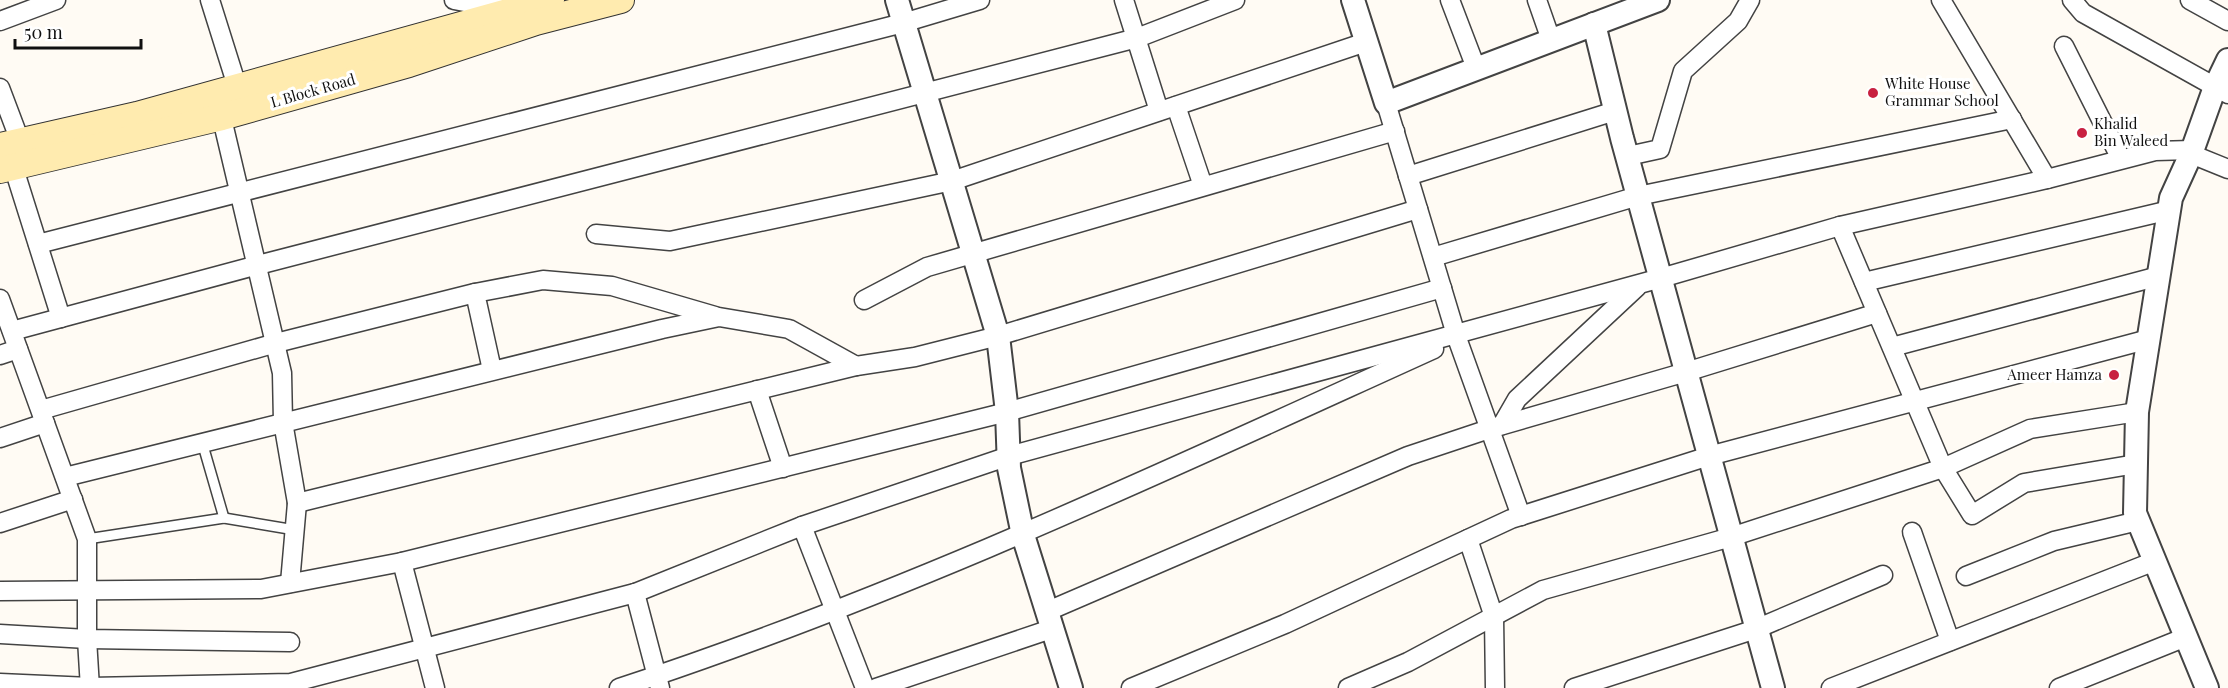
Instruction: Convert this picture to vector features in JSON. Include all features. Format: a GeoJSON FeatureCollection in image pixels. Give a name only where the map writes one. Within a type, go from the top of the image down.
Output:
{"type":"FeatureCollection","features":[{"type":"Feature","properties":{"kind":"main road","name":"L Block Road"},"geometry":{"type":"LineString","coordinates":[[8,154],[226,89],[551,0]]}},
{"type":"Feature","properties":{"kind":"main road","name":"L Block Road"},"geometry":{"type":"LineString","coordinates":[[8,154],[222,117],[409,64],[536,22],[621,0]]}},
{"type":"Feature","properties":{"kind":"street"},"geometry":{"type":"LineString","coordinates":[[0,21],[56,0]]}},
{"type":"Feature","properties":{"kind":"street"},"geometry":{"type":"LineString","coordinates":[[454,0],[507,11]]}},
{"type":"Feature","properties":{"kind":"street"},"geometry":{"type":"LineString","coordinates":[[897,0],[998,336],[1007,412],[1009,468],[1023,535],[1071,688]]}},
{"type":"Feature","properties":{"kind":"street"},"geometry":{"type":"LineString","coordinates":[[38,244],[903,23],[980,0]]}},
{"type":"Feature","properties":{"kind":"street"},"geometry":{"type":"LineString","coordinates":[[1124,0],[1137,38],[1203,186]]}},
{"type":"Feature","properties":{"kind":"street"},"geometry":{"type":"LineString","coordinates":[[12,331],[258,265],[1137,38],[1235,0]]}},
{"type":"Feature","properties":{"kind":"street"},"geometry":{"type":"LineString","coordinates":[[1353,0],[1457,336],[1496,427],[1521,516]]}},
{"type":"Feature","properties":{"kind":"street"},"geometry":{"type":"LineString","coordinates":[[1450,0],[1476,68]]}},
{"type":"Feature","properties":{"kind":"street"},"geometry":{"type":"LineString","coordinates":[[1537,0],[1551,40]]}},
{"type":"Feature","properties":{"kind":"street"},"geometry":{"type":"LineString","coordinates":[[1386,103],[1658,0]]}},
{"type":"Feature","properties":{"kind":"street"},"geometry":{"type":"LineString","coordinates":[[1628,156],[1660,149],[1683,71],[1738,21],[1750,0]]}},
{"type":"Feature","properties":{"kind":"street"},"geometry":{"type":"LineString","coordinates":[[1941,0],[2047,179]]}},
{"type":"Feature","properties":{"kind":"street"},"geometry":{"type":"LineString","coordinates":[[2072,0],[2083,13],[2221,91]]}},
{"type":"Feature","properties":{"kind":"street"},"geometry":{"type":"LineString","coordinates":[[2190,0],[2228,21]]}},
{"type":"Feature","properties":{"kind":"street"},"geometry":{"type":"LineString","coordinates":[[218,3],[226,89],[222,117],[282,373],[283,422],[297,502],[290,583]]}},
{"type":"Feature","properties":{"kind":"street"},"geometry":{"type":"LineString","coordinates":[[1594,24],[1638,196],[1651,281],[1686,372],[1773,688]]}},
{"type":"Feature","properties":{"kind":"street"},"geometry":{"type":"LineString","coordinates":[[596,234],[670,241],[952,181],[1366,42]]}},
{"type":"Feature","properties":{"kind":"street"},"geometry":{"type":"LineString","coordinates":[[2064,46],[2121,159]]}},
{"type":"Feature","properties":{"kind":"street"},"geometry":{"type":"LineString","coordinates":[[2207,688],[2135,513],[2137,412],[2172,198],[2191,152],[2221,91],[2228,60]]}},
{"type":"Feature","properties":{"kind":"street"},"geometry":{"type":"LineString","coordinates":[[0,88],[8,154],[61,318]]}},
{"type":"Feature","properties":{"kind":"street"},"geometry":{"type":"LineString","coordinates":[[1408,176],[1615,111]]}},
{"type":"Feature","properties":{"kind":"street"},"geometry":{"type":"LineString","coordinates":[[1433,257],[1638,196],[2012,119]]}},
{"type":"Feature","properties":{"kind":"street"},"geometry":{"type":"LineString","coordinates":[[864,300],[927,267],[973,252],[1395,131]]}},
{"type":"Feature","properties":{"kind":"street"},"geometry":{"type":"LineString","coordinates":[[0,683],[90,688],[291,682],[635,593],[802,526],[1009,456],[1457,336],[1840,226],[2047,179],[2155,151],[2191,152],[2228,169]]}},
{"type":"Feature","properties":{"kind":"street"},"geometry":{"type":"LineString","coordinates":[[297,502],[856,366],[915,357],[998,336],[1418,209]]}},
{"type":"Feature","properties":{"kind":"street"},"geometry":{"type":"LineString","coordinates":[[1864,282],[2170,210]]}},
{"type":"Feature","properties":{"kind":"street"},"geometry":{"type":"LineString","coordinates":[[1840,226],[1943,468],[1972,515],[2024,483],[2136,464]]}},
{"type":"Feature","properties":{"kind":"street"},"geometry":{"type":"LineString","coordinates":[[1892,348],[2159,276]]}},
{"type":"Feature","properties":{"kind":"street"},"geometry":{"type":"LineString","coordinates":[[0,438],[43,417],[276,343],[475,293],[543,280],[612,286],[719,317],[789,329],[856,366]]}},
{"type":"Feature","properties":{"kind":"street"},"geometry":{"type":"LineString","coordinates":[[1496,427],[1517,399],[1651,281]]}},
{"type":"Feature","properties":{"kind":"street"},"geometry":{"type":"LineString","coordinates":[[0,591],[261,589],[402,562],[1007,412],[1442,288]]}},
{"type":"Feature","properties":{"kind":"street"},"geometry":{"type":"LineString","coordinates":[[475,293],[492,370]]}},
{"type":"Feature","properties":{"kind":"street"},"geometry":{"type":"LineString","coordinates":[[0,299],[87,539],[87,639],[90,688]]}},
{"type":"Feature","properties":{"kind":"street"},"geometry":{"type":"LineString","coordinates":[[876,688],[1051,619],[1408,456],[1496,427],[1877,313]]}},
{"type":"Feature","properties":{"kind":"street"},"geometry":{"type":"LineString","coordinates":[[65,477],[662,328],[719,317]]}},
{"type":"Feature","properties":{"kind":"street"},"geometry":{"type":"LineString","coordinates":[[619,688],[658,682],[1023,535],[1457,336]]}},
{"type":"Feature","properties":{"kind":"street"},"geometry":{"type":"LineString","coordinates":[[1131,688],[1285,624],[1521,516],[1709,456],[2148,339]]}},
{"type":"Feature","properties":{"kind":"street"},"geometry":{"type":"LineString","coordinates":[[0,355],[18,349]]}},
{"type":"Feature","properties":{"kind":"street"},"geometry":{"type":"LineString","coordinates":[[757,390],[783,468]]}},
{"type":"Feature","properties":{"kind":"street"},"geometry":{"type":"LineString","coordinates":[[1348,688],[1408,662],[1543,590],[1731,537],[1943,468],[2030,429],[2137,412]]}},
{"type":"Feature","properties":{"kind":"street"},"geometry":{"type":"LineString","coordinates":[[0,523],[73,499]]}},
{"type":"Feature","properties":{"kind":"street"},"geometry":{"type":"LineString","coordinates":[[1966,576],[2054,541],[2138,521]]}},
{"type":"Feature","properties":{"kind":"street"},"geometry":{"type":"LineString","coordinates":[[802,526],[865,688]]}},
{"type":"Feature","properties":{"kind":"street"},"geometry":{"type":"LineString","coordinates":[[1912,532],[1950,641]]}},
{"type":"Feature","properties":{"kind":"street"},"geometry":{"type":"LineString","coordinates":[[1468,540],[1494,617],[1495,688]]}},
{"type":"Feature","properties":{"kind":"street"},"geometry":{"type":"LineString","coordinates":[[1831,688],[2155,561]]}},
{"type":"Feature","properties":{"kind":"street"},"geometry":{"type":"LineString","coordinates":[[402,562],[435,688]]}},
{"type":"Feature","properties":{"kind":"street"},"geometry":{"type":"LineString","coordinates":[[1574,688],[1756,629],[1882,575]]}},
{"type":"Feature","properties":{"kind":"street"},"geometry":{"type":"LineString","coordinates":[[635,593],[658,682]]}},
{"type":"Feature","properties":{"kind":"street"},"geometry":{"type":"LineString","coordinates":[[0,633],[87,639],[290,642]]}},
{"type":"Feature","properties":{"kind":"street"},"geometry":{"type":"LineString","coordinates":[[2059,688],[2186,637]]}},
{"type":"Feature","properties":{"kind":"lane"},"geometry":{"type":"LineString","coordinates":[[202,442],[224,518]]}},
{"type":"Feature","properties":{"kind":"lane"},"geometry":{"type":"LineString","coordinates":[[87,539],[224,518],[295,530]]}},
{"type":"Feature","properties":{"kind":"place","name":"White House Grammar School"},"geometry":{"type":"Point","coordinates":[1873,93]}},
{"type":"Feature","properties":{"kind":"place","name":"Khalid Bin Waleed"},"geometry":{"type":"Point","coordinates":[2082,133]}},
{"type":"Feature","properties":{"kind":"place","name":"Ameer Hamza"},"geometry":{"type":"Point","coordinates":[2114,375]}}]}
